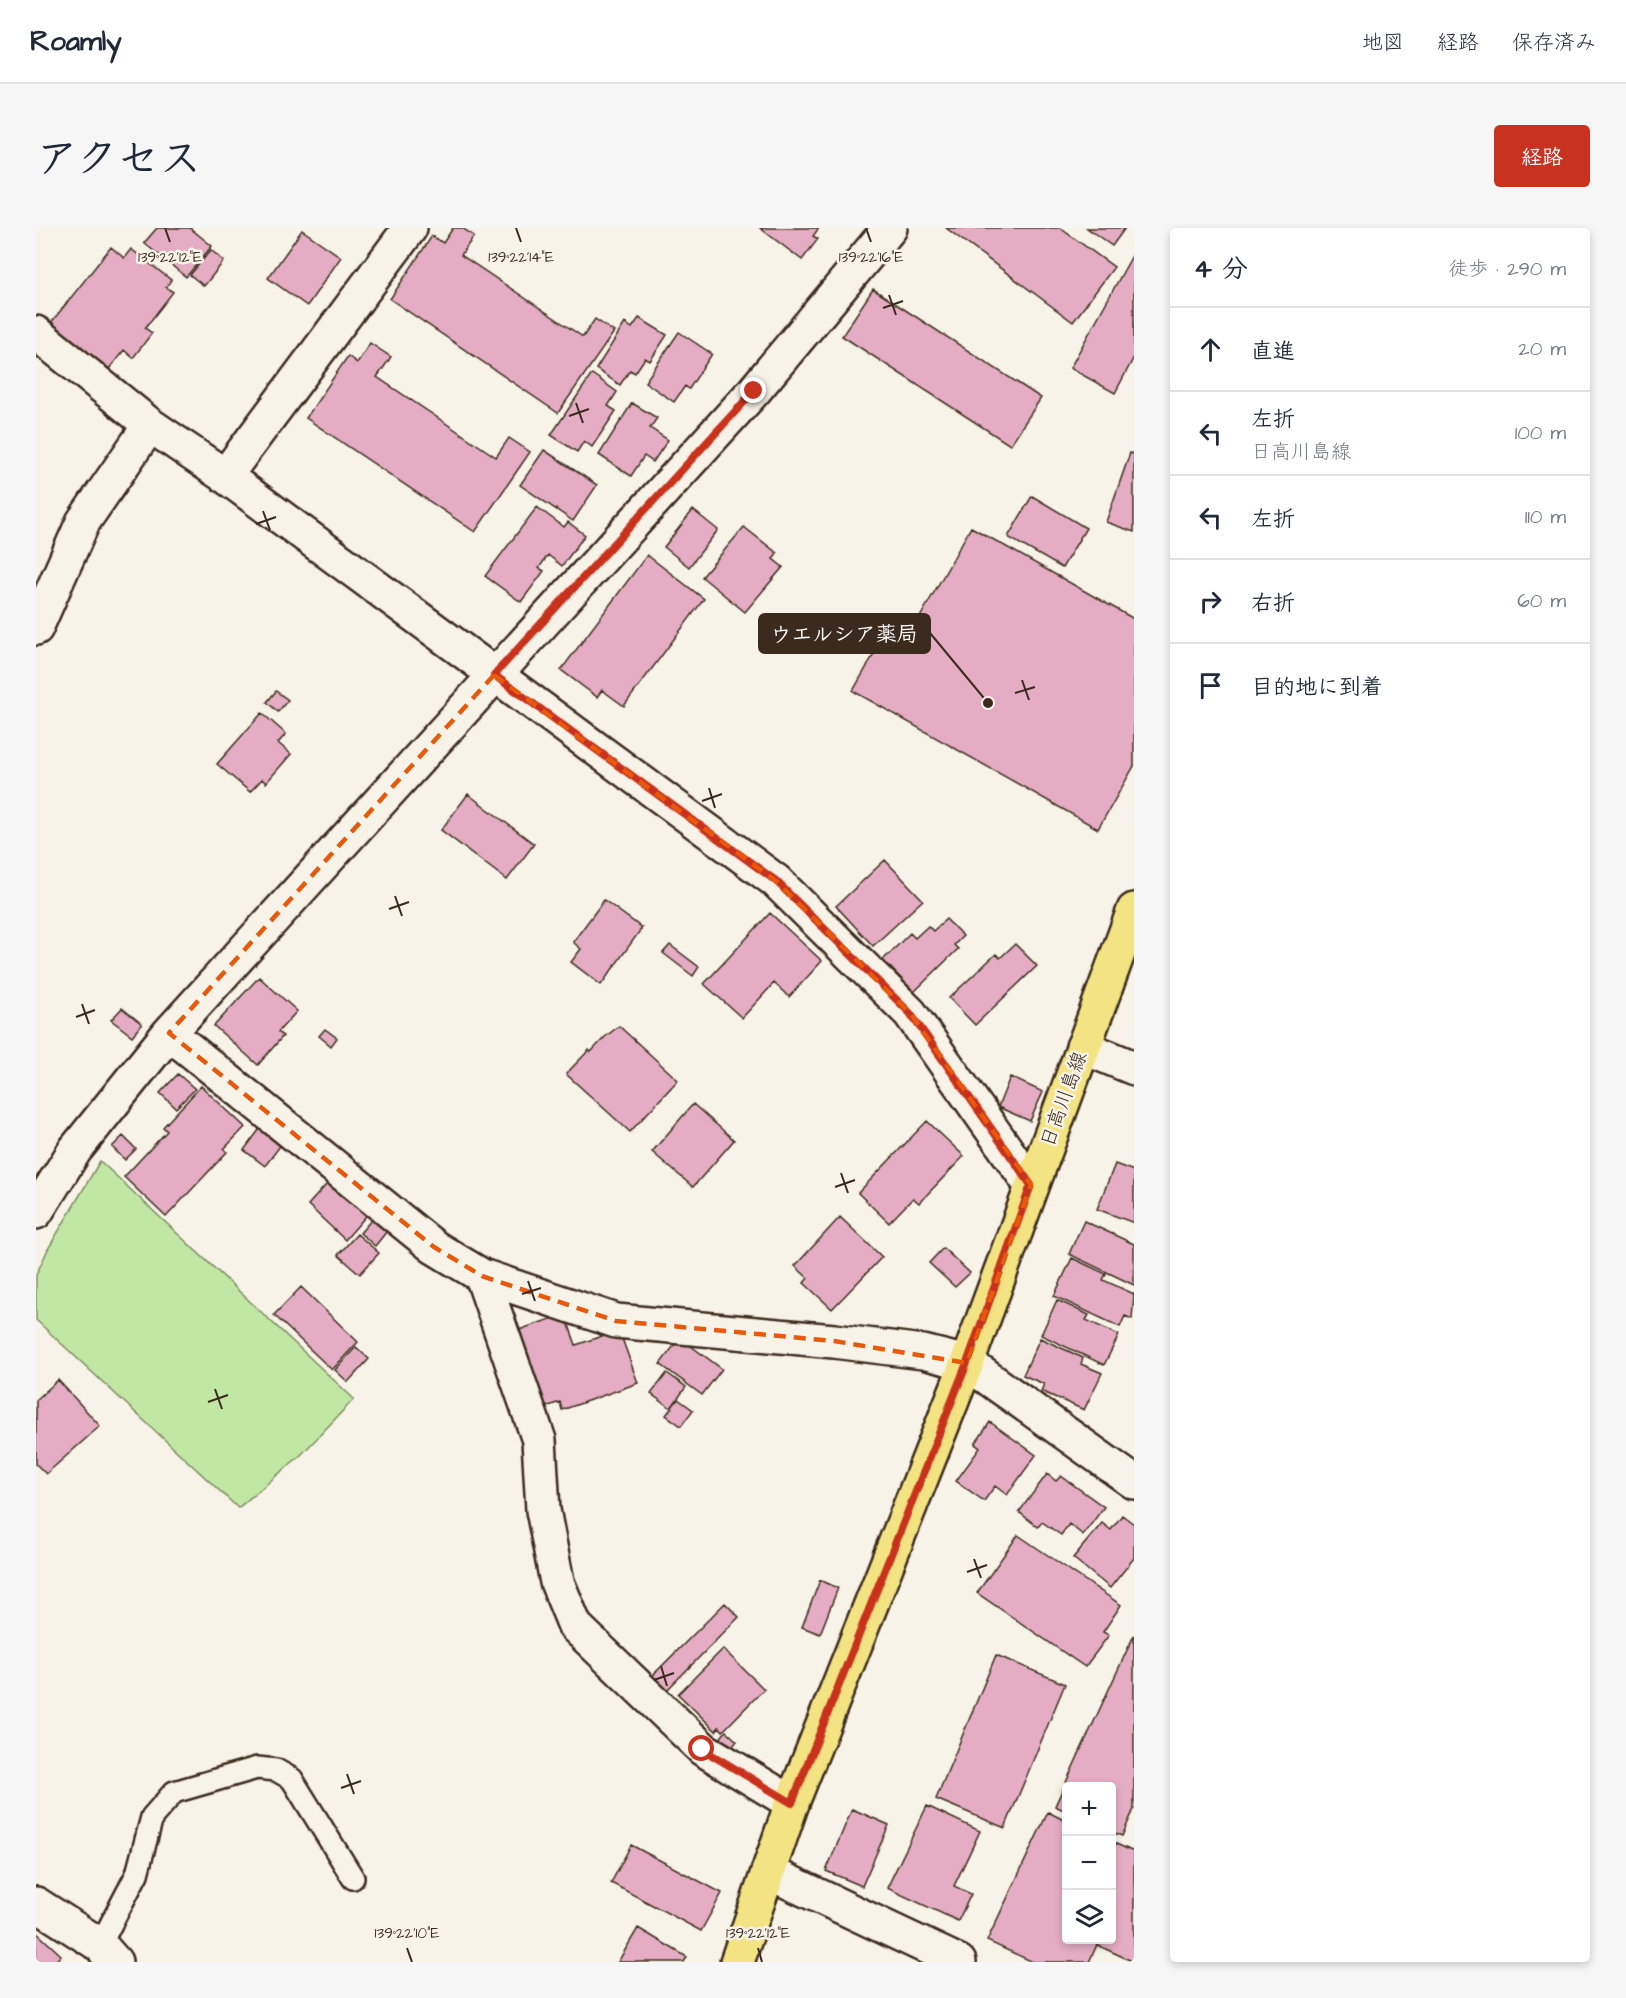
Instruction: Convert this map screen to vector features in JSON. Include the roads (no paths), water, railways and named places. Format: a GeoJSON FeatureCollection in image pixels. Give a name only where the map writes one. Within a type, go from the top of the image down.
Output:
{"type":"FeatureCollection","features":[{"type":"Feature","properties":{"kind":"main road","name":"日高川島線"},"geometry":{"type":"LineString","coordinates":[[737,1962],[792,1803],[967,1363],[1134,910]]}},
{"type":"Feature","properties":{"kind":"street"},"geometry":{"type":"LineString","coordinates":[[225,476],[410,228]]}},
{"type":"Feature","properties":{"kind":"street"},"geometry":{"type":"LineString","coordinates":[[36,1212],[75,1150],[170,1033],[754,391],[890,228]]}},
{"type":"Feature","properties":{"kind":"street"},"geometry":{"type":"LineString","coordinates":[[36,333],[150,425],[225,476],[776,881],[910,1013],[1031,1185]]}},
{"type":"Feature","properties":{"kind":"street"},"geometry":{"type":"LineString","coordinates":[[36,628],[82,522],[150,425]]}},
{"type":"Feature","properties":{"kind":"street"},"geometry":{"type":"LineString","coordinates":[[170,1033],[434,1247],[482,1276],[615,1321],[878,1346],[923,1352],[967,1363],[1134,1482]]}},
{"type":"Feature","properties":{"kind":"street"},"geometry":{"type":"LineString","coordinates":[[1083,1047],[1134,1068]]}},
{"type":"Feature","properties":{"kind":"street"},"geometry":{"type":"LineString","coordinates":[[482,1276],[539,1440],[543,1510],[557,1582],[575,1626],[702,1749],[792,1803]]}},
{"type":"Feature","properties":{"kind":"street"},"geometry":{"type":"LineString","coordinates":[[768,1872],[959,1962]]}},
{"type":"Feature","properties":{"kind":"street"},"geometry":{"type":"LineString","coordinates":[[36,1904],[107,1954]]}},
{"type":"Feature","properties":{"kind":"lane"},"geometry":{"type":"LineString","coordinates":[[107,1954],[137,1874],[152,1817],[160,1805],[174,1792],[257,1768],[276,1770],[292,1779],[353,1878]]}},
{"type":"Feature","properties":{"kind":"place","name":"ウエルシア薬局"},"geometry":{"type":"Point","coordinates":[988,703]}}]}
